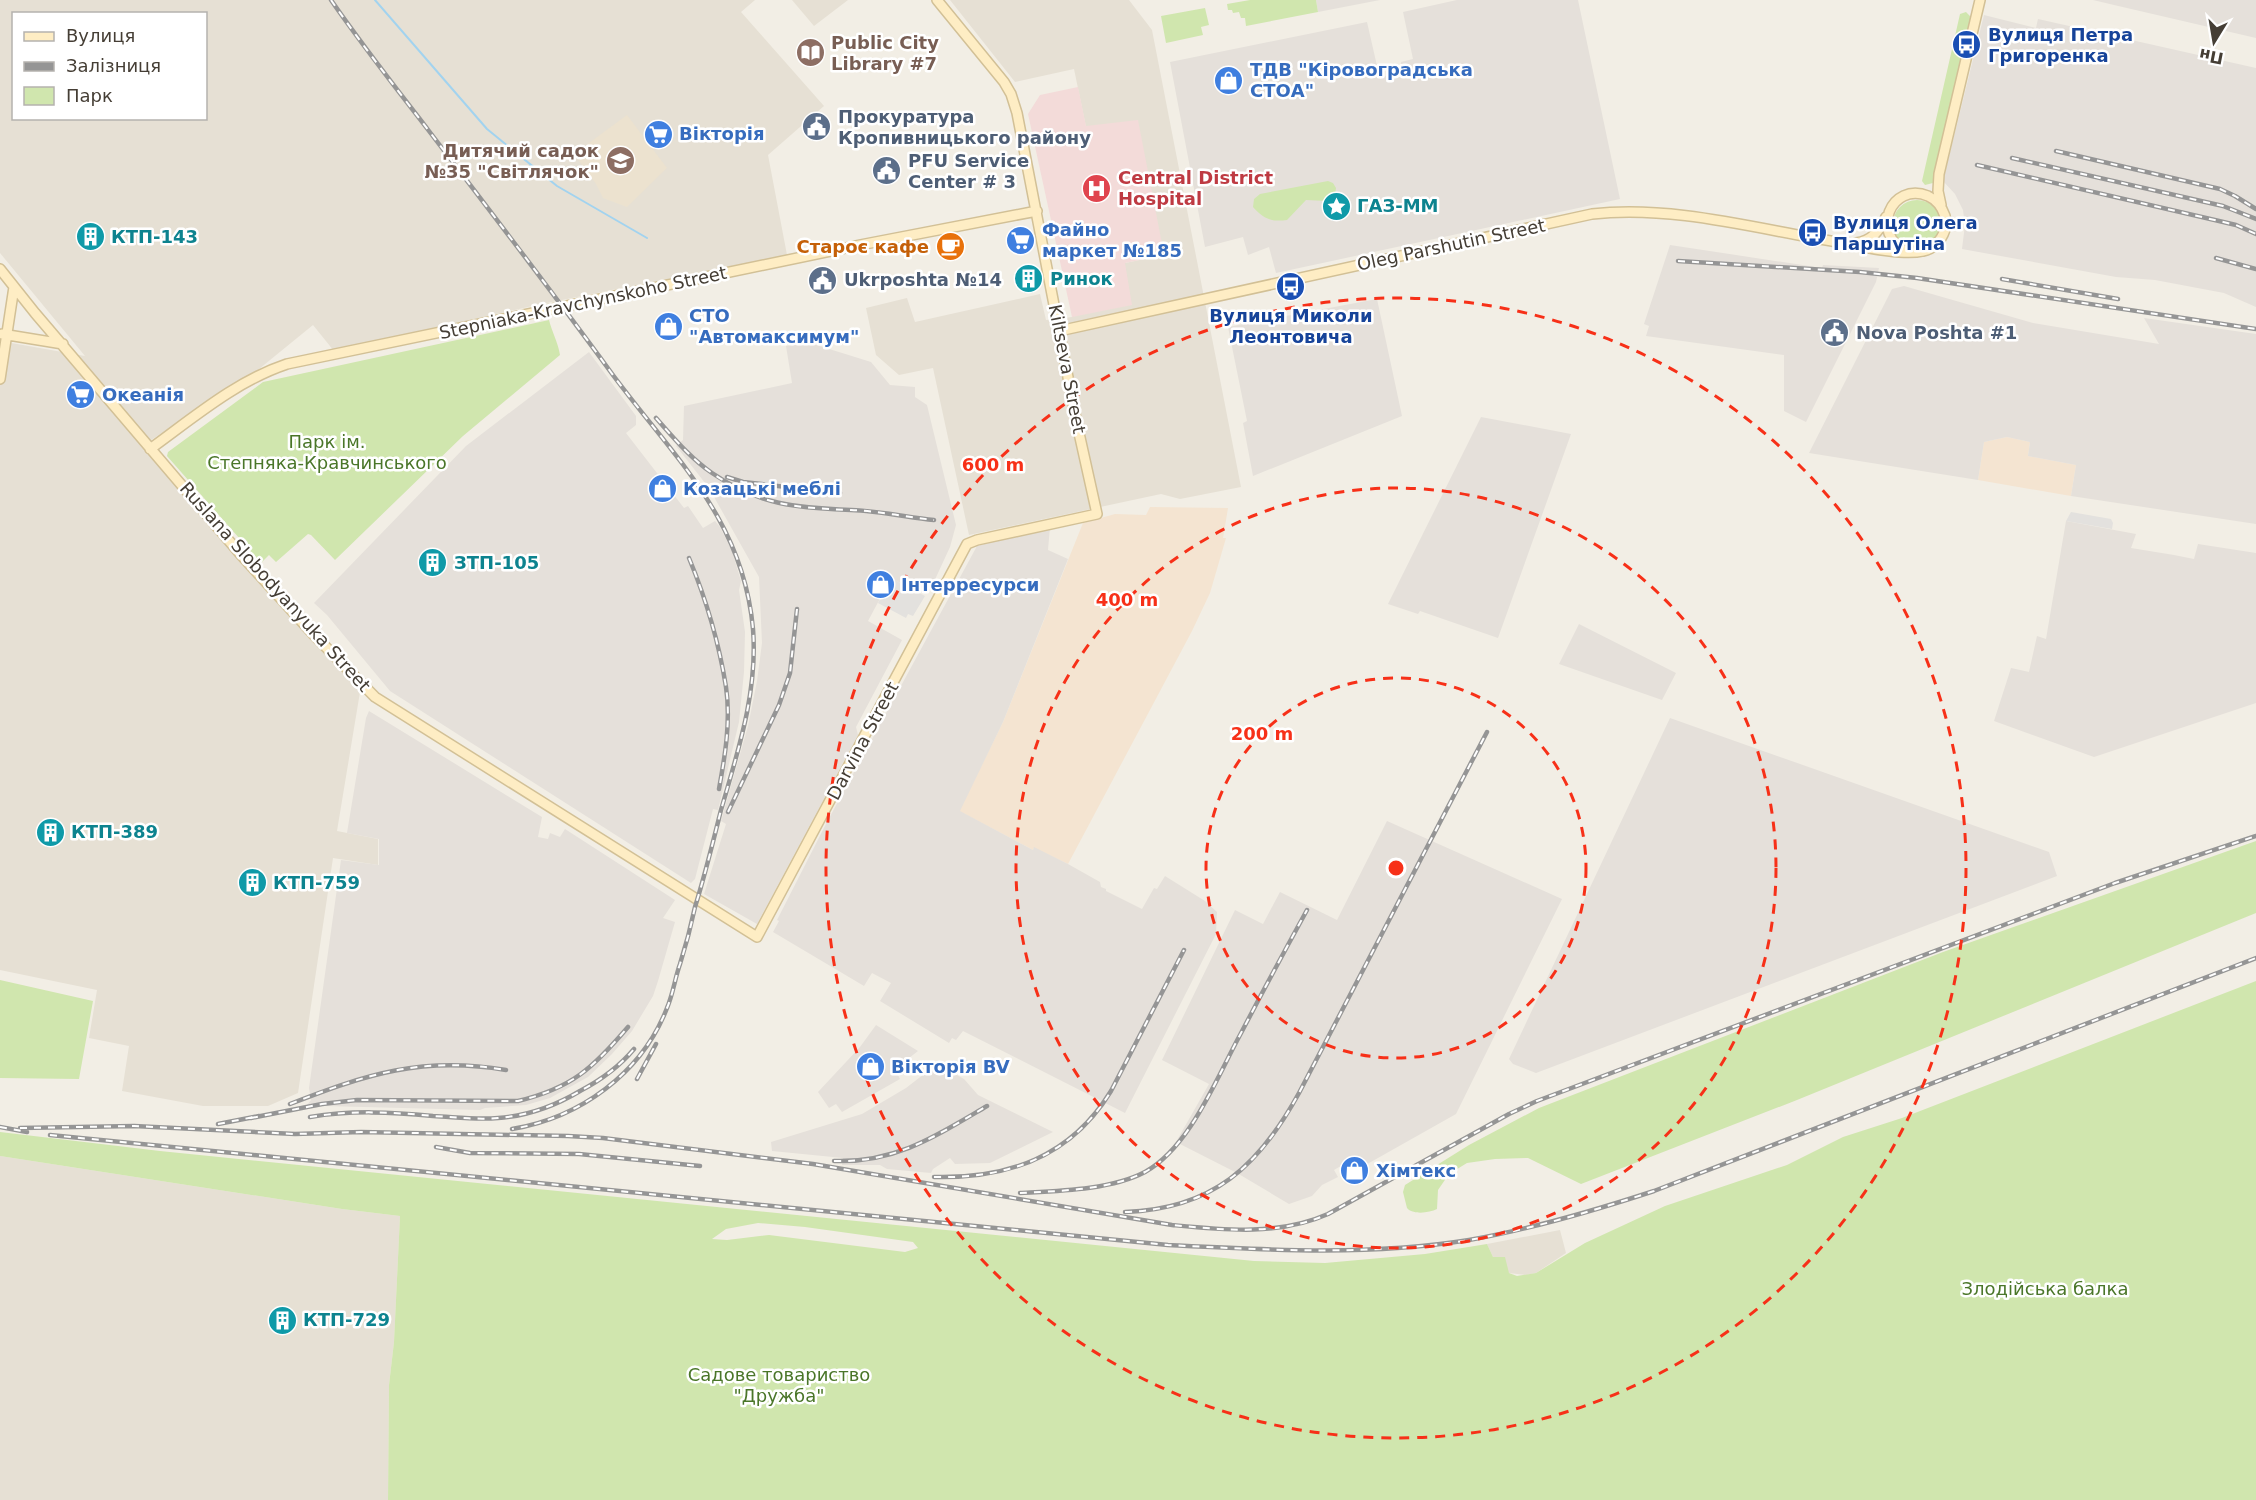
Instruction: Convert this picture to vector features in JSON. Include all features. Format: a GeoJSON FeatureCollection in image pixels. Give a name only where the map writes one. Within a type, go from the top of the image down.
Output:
{"type":"FeatureCollection","features":[{"type":"Feature","properties":{"kind":"street","name":"Kiltseva Street"},"geometry":{"type":"LineString","coordinates":[[937,0],[1004,82],[1011,94],[1017,113],[1097,514],[967,544]]}},
{"type":"Feature","properties":{"kind":"street"},"geometry":{"type":"LineString","coordinates":[[1938,180],[1930,188],[1898,199],[1888,212],[1888,231],[1895,244],[1907,252],[1926,251],[1936,245],[1946,227],[1938,180],[1980,0]]}},
{"type":"Feature","properties":{"kind":"street"},"geometry":{"type":"LineString","coordinates":[[1913,194],[1930,197],[1942,209]]}},
{"type":"Feature","properties":{"kind":"street","name":"Stepniaka-Kravchynskoho Street"},"geometry":{"type":"LineString","coordinates":[[150,449],[256,377],[287,364],[860,245],[1037,211]]}},
{"type":"Feature","properties":{"kind":"street","name":"Oleg Parshutin Street"},"geometry":{"type":"LineString","coordinates":[[1059,331],[1593,214],[1627,211],[1674,215],[1907,252]]}},
{"type":"Feature","properties":{"kind":"street","name":"Oleg Parshutin Street"},"geometry":{"type":"LineString","coordinates":[[1847,244],[1872,238],[1878,232],[1888,212]]}},
{"type":"Feature","properties":{"kind":"street","name":"Ruslana Slobodyanyuka Street"},"geometry":{"type":"LineString","coordinates":[[0,269],[242,556],[313,634],[375,697],[757,937]]}},
{"type":"Feature","properties":{"kind":"street"},"geometry":{"type":"LineString","coordinates":[[0,379],[3,334],[14,287]]}},
{"type":"Feature","properties":{"kind":"street"},"geometry":{"type":"LineString","coordinates":[[3,334],[63,344]]}},
{"type":"Feature","properties":{"kind":"street","name":"Darvina Street"},"geometry":{"type":"LineString","coordinates":[[757,937],[967,544]]}},
{"type":"Feature","properties":{"kind":"shaded area"},"geometry":{"type":"Polygon","coordinates":[[[0,0],[755,0],[741,12],[824,106],[768,155],[787,255],[537,305],[334,351],[313,325],[259,369],[145,444],[238,557],[360,692],[337,831],[378,839],[378,865],[333,858],[298,1093],[268,1106],[203,1106],[122,1091],[129,1046],[89,1038],[97,990],[0,970],[0,341],[85,356],[0,253],[0,0]]]}},
{"type":"Feature","properties":{"kind":"shaded area"},"geometry":{"type":"Polygon","coordinates":[[[792,0],[848,0],[814,26],[792,0]]]}},
{"type":"Feature","properties":{"kind":"shaded area"},"geometry":{"type":"Polygon","coordinates":[[[950,0],[1129,0],[1152,30],[1241,487],[1180,499],[1161,494],[969,535],[933,368],[899,375],[876,355],[866,308],[907,298],[915,322],[1040,294],[1046,320],[1072,317],[1125,263],[1159,256],[1158,250],[1162,249],[1107,125],[1086,127],[1074,69],[1015,82],[950,0]]]}},
{"type":"Feature","properties":{"kind":"shaded area"},"geometry":{"type":"Polygon","coordinates":[[[1316,0],[1380,0],[1318,12],[1316,0]]]}},
{"type":"Feature","properties":{"kind":"shaded area"},"geometry":{"type":"Polygon","coordinates":[[[1457,0],[1578,0],[1620,199],[1276,273],[1269,247],[1248,255],[1243,237],[1205,247],[1170,62],[1367,22],[1380,79],[1391,73],[1402,71],[1401,62],[1413,59],[1403,12],[1457,0]]]}},
{"type":"Feature","properties":{"kind":"shaded area"},"geometry":{"type":"Polygon","coordinates":[[[2093,0],[2256,0],[2256,38],[2114,5],[2093,0]]]}},
{"type":"Feature","properties":{"kind":"shaded area"},"geometry":{"type":"Polygon","coordinates":[[[1984,15],[2036,28],[2038,19],[2256,68],[2256,307],[2224,293],[2155,280],[2116,277],[1962,249],[1965,225],[1963,210],[1955,194],[1943,181],[1984,15]]]}},
{"type":"Feature","properties":{"kind":"shaded area","name":"Central District Hospital"},"geometry":{"type":"Polygon","coordinates":[[[1078,87],[1086,126],[1138,120],[1163,249],[1158,250],[1159,256],[1125,263],[1132,305],[1072,317],[1028,114],[1040,95],[1078,87]]]}},
{"type":"Feature","properties":{"kind":"shaded area","name":"Дитячий садок №35 \"Світлячок\""},"geometry":{"type":"Polygon","coordinates":[[[627,115],[667,168],[627,207],[603,198],[596,184],[574,154],[627,115]]]}},
{"type":"Feature","properties":{"kind":"shaded area"},"geometry":{"type":"Polygon","coordinates":[[[1670,245],[1822,268],[1823,265],[1879,268],[1876,282],[1806,422],[1784,411],[1784,355],[1646,336],[1649,326],[1644,324],[1670,245]]]}},
{"type":"Feature","properties":{"kind":"shaded area"},"geometry":{"type":"Polygon","coordinates":[[[1904,286],[2033,323],[2159,344],[2144,318],[2256,334],[2256,524],[2071,496],[2076,465],[2028,456],[2030,442],[2007,437],[1984,442],[1978,480],[1809,453],[1892,289],[1904,286]]]}},
{"type":"Feature","properties":{"kind":"shaded area"},"geometry":{"type":"Polygon","coordinates":[[[1377,299],[1402,416],[1253,476],[1243,423],[1247,421],[1228,327],[1377,299]]]}},
{"type":"Feature","properties":{"kind":"shaded area"},"geometry":{"type":"Polygon","coordinates":[[[810,343],[871,362],[890,385],[915,387],[915,397],[927,405],[956,525],[950,547],[932,586],[924,582],[918,592],[891,578],[868,621],[902,640],[856,727],[858,735],[757,924],[704,894],[726,824],[721,821],[748,726],[757,681],[762,643],[759,577],[709,488],[676,446],[683,440],[684,406],[792,383],[786,346],[810,343]]]}},
{"type":"Feature","properties":{"kind":"shaded area"},"geometry":{"type":"Polygon","coordinates":[[[589,352],[636,416],[636,425],[626,433],[684,508],[688,506],[703,528],[715,521],[720,527],[732,551],[741,581],[739,590],[745,632],[739,722],[718,810],[713,809],[695,879],[691,883],[390,691],[327,615],[314,603],[466,446],[589,352]]]}},
{"type":"Feature","properties":{"kind":"shaded area"},"geometry":{"type":"Polygon","coordinates":[[[1481,417],[1571,434],[1498,638],[1420,611],[1418,614],[1388,604],[1481,417]]]}},
{"type":"Feature","properties":{"kind":"shaded area"},"geometry":{"type":"Polygon","coordinates":[[[2007,437],[2030,442],[2028,456],[2076,465],[2071,496],[1978,480],[1984,442],[2007,437]]]}},
{"type":"Feature","properties":{"kind":"shaded area"},"geometry":{"type":"Polygon","coordinates":[[[1150,507],[1228,508],[1223,538],[1226,538],[1210,593],[1192,631],[1068,864],[1034,848],[1033,850],[959,811],[1003,722],[1083,523],[1115,514],[1146,515],[1150,507]]]}},
{"type":"Feature","properties":{"kind":"shaded area"},"geometry":{"type":"Polygon","coordinates":[[[2071,512],[2111,519],[2112,529],[2066,521],[2071,512]]]}},
{"type":"Feature","properties":{"kind":"shaded area"},"geometry":{"type":"Polygon","coordinates":[[[2066,521],[2136,534],[2131,548],[2194,559],[2198,544],[2256,553],[2256,703],[2094,757],[1994,721],[2011,668],[2029,672],[2037,636],[2046,639],[2066,521]]]}},
{"type":"Feature","properties":{"kind":"shaded area"},"geometry":{"type":"Polygon","coordinates":[[[1050,527],[1048,550],[1068,559],[1003,722],[960,811],[1033,850],[1034,847],[1068,864],[1100,882],[1101,887],[1106,891],[1142,909],[1154,888],[1157,889],[1165,876],[1205,901],[1217,912],[1216,934],[1125,1113],[963,1031],[956,1040],[952,1038],[949,1043],[880,1001],[891,983],[872,973],[864,986],[773,932],[827,822],[977,546],[1050,527]]]}},
{"type":"Feature","properties":{"kind":"shaded area"},"geometry":{"type":"Polygon","coordinates":[[[891,578],[925,596],[913,616],[908,614],[906,618],[878,603],[891,578]]]}},
{"type":"Feature","properties":{"kind":"shaded area"},"geometry":{"type":"Polygon","coordinates":[[[1579,624],[1676,673],[1662,700],[1559,664],[1579,624]]]}},
{"type":"Feature","properties":{"kind":"shaded area"},"geometry":{"type":"Polygon","coordinates":[[[369,711],[542,817],[538,837],[548,839],[550,833],[560,837],[565,829],[675,900],[663,918],[675,922],[658,981],[653,996],[632,1031],[588,1077],[550,1098],[526,1105],[480,1110],[325,1106],[308,1109],[341,860],[379,865],[379,839],[347,833],[369,711]]]}},
{"type":"Feature","properties":{"kind":"shaded area"},"geometry":{"type":"Polygon","coordinates":[[[1670,718],[2049,852],[2057,876],[1536,1073],[1513,1064],[1509,1059],[1670,718]]]}},
{"type":"Feature","properties":{"kind":"shaded area"},"geometry":{"type":"Polygon","coordinates":[[[1387,821],[1562,899],[1456,1114],[1362,1167],[1356,1157],[1334,1170],[1338,1177],[1322,1185],[1312,1196],[1289,1204],[1237,1173],[1176,1142],[1209,1084],[1162,1060],[1235,910],[1263,924],[1280,892],[1337,920],[1387,821]]]}},
{"type":"Feature","properties":{"kind":"shaded area","name":"Вікторія BV"},"geometry":{"type":"Polygon","coordinates":[[[876,1025],[918,1051],[895,1069],[900,1079],[842,1112],[836,1104],[829,1108],[818,1092],[860,1047],[876,1025]]]}},
{"type":"Feature","properties":{"kind":"shaded area"},"geometry":{"type":"Polygon","coordinates":[[[937,1064],[964,1079],[978,1095],[1053,1132],[990,1163],[955,1164],[950,1158],[933,1169],[931,1173],[887,1169],[880,1165],[842,1165],[843,1158],[772,1151],[771,1142],[862,1114],[906,1088],[937,1064]]]}},
{"type":"Feature","properties":{"kind":"shaded area"},"geometry":{"type":"Polygon","coordinates":[[[0,1156],[400,1216],[394,1342],[389,1385],[388,1500],[0,1500],[0,1156]]]}},
{"type":"Feature","properties":{"kind":"shaded area"},"geometry":{"type":"Polygon","coordinates":[[[1560,1230],[1566,1253],[1536,1273],[1526,1275],[1509,1273],[1493,1257],[1487,1244],[1560,1230]]]}},
{"type":"Feature","properties":{"kind":"green space"},"geometry":{"type":"Polygon","coordinates":[[[1250,0],[1316,0],[1318,12],[1246,26],[1245,18],[1241,18],[1239,12],[1233,13],[1232,10],[1228,10],[1227,4],[1250,0]]]}},
{"type":"Feature","properties":{"kind":"green space"},"geometry":{"type":"Polygon","coordinates":[[[1205,8],[1209,25],[1201,27],[1203,35],[1166,43],[1161,16],[1205,8]]]}},
{"type":"Feature","properties":{"kind":"green space"},"geometry":{"type":"Polygon","coordinates":[[[1966,12],[1971,17],[1935,179],[1933,183],[1925,185],[1922,181],[1960,14],[1966,12]]]}},
{"type":"Feature","properties":{"kind":"green space"},"geometry":{"type":"Polygon","coordinates":[[[1328,181],[1336,188],[1335,195],[1327,201],[1306,200],[1287,220],[1268,219],[1253,207],[1254,199],[1260,194],[1328,181]]]}},
{"type":"Feature","properties":{"kind":"green space"},"geometry":{"type":"Polygon","coordinates":[[[1912,200],[1922,200],[1934,207],[1941,219],[1941,229],[1934,241],[1922,248],[1912,248],[1897,237],[1893,229],[1893,219],[1904,204],[1912,200]]]}},
{"type":"Feature","properties":{"kind":"green space","name":"Парк ім. Степняка-Кравчинського"},"geometry":{"type":"Polygon","coordinates":[[[549,320],[560,355],[463,436],[335,560],[308,534],[276,562],[269,555],[261,563],[167,456],[168,452],[263,382],[549,320]]]}},
{"type":"Feature","properties":{"kind":"green space"},"geometry":{"type":"Polygon","coordinates":[[[2256,841],[2256,913],[1797,1100],[1581,1184],[1528,1158],[1495,1159],[1467,1163],[1449,1174],[1438,1190],[1437,1209],[1421,1213],[1407,1208],[1403,1192],[1405,1185],[1469,1145],[1539,1108],[1943,952],[2256,841]]]}},
{"type":"Feature","properties":{"kind":"green space"},"geometry":{"type":"Polygon","coordinates":[[[0,980],[93,1001],[79,1079],[0,1078],[0,980]]]}},
{"type":"Feature","properties":{"kind":"green space","name":"Злодійська балка"},"geometry":{"type":"Polygon","coordinates":[[[2256,981],[2256,1500],[388,1500],[389,1385],[394,1342],[400,1216],[0,1156],[0,1132],[160,1151],[1254,1261],[1325,1263],[1425,1254],[1487,1244],[1493,1257],[1505,1257],[1509,1273],[1517,1276],[1536,1273],[1585,1243],[1665,1206],[1787,1165],[1843,1137],[1902,1118],[2256,981]],[[758,1223],[726,1229],[712,1239],[727,1240],[769,1235],[905,1252],[918,1248],[913,1242],[758,1223]]]}},
{"type":"Feature","properties":{"kind":"waterway"},"geometry":{"type":"LineString","coordinates":[[375,0],[487,129],[557,186],[647,238]]}},
{"type":"Feature","properties":{"kind":"railway"},"geometry":{"type":"LineString","coordinates":[[331,0],[680,460],[720,521],[735,553],[747,589],[754,652],[750,698],[706,871],[667,1008],[642,1053],[606,1089],[561,1115],[512,1129]]}},
{"type":"Feature","properties":{"kind":"railway"},"geometry":{"type":"LineString","coordinates":[[2056,151],[2220,189],[2256,209]]}},
{"type":"Feature","properties":{"kind":"railway"},"geometry":{"type":"LineString","coordinates":[[2012,158],[2223,206],[2256,219]]}},
{"type":"Feature","properties":{"kind":"railway"},"geometry":{"type":"LineString","coordinates":[[1977,165],[2236,225],[2256,234]]}},
{"type":"Feature","properties":{"kind":"railway"},"geometry":{"type":"LineString","coordinates":[[2216,258],[2256,269]]}},
{"type":"Feature","properties":{"kind":"railway"},"geometry":{"type":"LineString","coordinates":[[1678,261],[1860,272],[1917,278],[2256,329]]}},
{"type":"Feature","properties":{"kind":"railway"},"geometry":{"type":"LineString","coordinates":[[2002,279],[2118,299]]}},
{"type":"Feature","properties":{"kind":"railway"},"geometry":{"type":"LineString","coordinates":[[656,418],[696,461],[729,484],[762,498],[795,506],[934,520]]}},
{"type":"Feature","properties":{"kind":"railway"},"geometry":{"type":"LineString","coordinates":[[727,477],[743,482],[840,493]]}},
{"type":"Feature","properties":{"kind":"railway"},"geometry":{"type":"LineString","coordinates":[[689,558],[711,621],[726,687],[728,726],[719,789]]}},
{"type":"Feature","properties":{"kind":"railway"},"geometry":{"type":"LineString","coordinates":[[728,812],[779,705],[790,673],[797,609]]}},
{"type":"Feature","properties":{"kind":"railway"},"geometry":{"type":"LineString","coordinates":[[1125,1212],[1156,1209],[1184,1202],[1208,1192],[1230,1179],[1250,1162],[1267,1142],[1299,1093],[1487,732]]}},
{"type":"Feature","properties":{"kind":"railway"},"geometry":{"type":"LineString","coordinates":[[20,1128],[134,1126],[295,1134],[361,1132],[603,1138],[813,1164],[1172,1225],[1231,1230],[1290,1226],[1328,1214],[1509,1114],[1537,1101],[2115,883],[2256,836]]}},
{"type":"Feature","properties":{"kind":"railway"},"geometry":{"type":"LineString","coordinates":[[1020,1193],[1116,1183],[1145,1172],[1161,1161],[1189,1129],[1200,1111],[1307,910]]}},
{"type":"Feature","properties":{"kind":"railway"},"geometry":{"type":"LineString","coordinates":[[934,1177],[961,1177],[1012,1168],[1057,1148],[1077,1133],[1095,1114],[1111,1091],[1184,950]]}},
{"type":"Feature","properties":{"kind":"railway"},"geometry":{"type":"LineString","coordinates":[[50,1135],[1168,1245],[1281,1250],[1356,1250],[1432,1245],[1516,1231],[1654,1191],[2256,958]]}},
{"type":"Feature","properties":{"kind":"railway"},"geometry":{"type":"LineString","coordinates":[[251,1118],[322,1104],[357,1100],[518,1101],[537,1096],[567,1083],[604,1054],[628,1027]]}},
{"type":"Feature","properties":{"kind":"railway"},"geometry":{"type":"LineString","coordinates":[[637,1079],[656,1044]]}},
{"type":"Feature","properties":{"kind":"railway"},"geometry":{"type":"LineString","coordinates":[[310,1117],[372,1112],[482,1119],[530,1113],[551,1106],[588,1087],[616,1067],[634,1049]]}},
{"type":"Feature","properties":{"kind":"railway"},"geometry":{"type":"LineString","coordinates":[[290,1104],[344,1084],[395,1070],[448,1065],[506,1070]]}},
{"type":"Feature","properties":{"kind":"railway"},"geometry":{"type":"LineString","coordinates":[[834,1161],[877,1157],[915,1146],[987,1106]]}},
{"type":"Feature","properties":{"kind":"railway"},"geometry":{"type":"LineString","coordinates":[[218,1124],[259,1116]]}},
{"type":"Feature","properties":{"kind":"railway"},"geometry":{"type":"LineString","coordinates":[[0,1127],[27,1132]]}},
{"type":"Feature","properties":{"kind":"railway"},"geometry":{"type":"LineString","coordinates":[[436,1147],[470,1153],[579,1154],[700,1166]]}},
{"type":"Feature","properties":{"kind":"place","name":"Вулиця Петра Григоренка"},"geometry":{"type":"Point","coordinates":[1967,45]}},
{"type":"Feature","properties":{"kind":"place","name":"Public City Library #7"},"geometry":{"type":"Point","coordinates":[810,53]}},
{"type":"Feature","properties":{"kind":"place","name":"ТДВ \"Кіровоградська СТОА\""},"geometry":{"type":"Point","coordinates":[1229,80]}},
{"type":"Feature","properties":{"kind":"place","name":"Прокуратура Кропивницького району"},"geometry":{"type":"Point","coordinates":[817,127]}},
{"type":"Feature","properties":{"kind":"place","name":"Вікторія"},"geometry":{"type":"Point","coordinates":[658,134]}},
{"type":"Feature","properties":{"kind":"place","name":"Дитячий садок №35 \"Світлячок\""},"geometry":{"type":"Point","coordinates":[620,161]}},
{"type":"Feature","properties":{"kind":"place","name":"PFU Service Center # 3"},"geometry":{"type":"Point","coordinates":[887,171]}},
{"type":"Feature","properties":{"kind":"place","name":"Central District Hospital"},"geometry":{"type":"Point","coordinates":[1097,188]}},
{"type":"Feature","properties":{"kind":"place","name":"ГАЗ-ММ"},"geometry":{"type":"Point","coordinates":[1336,206]}},
{"type":"Feature","properties":{"kind":"place","name":"Вулиця Олега Паршутіна"},"geometry":{"type":"Point","coordinates":[1812,233]}},
{"type":"Feature","properties":{"kind":"place","name":"КТП-143"},"geometry":{"type":"Point","coordinates":[90,237]}},
{"type":"Feature","properties":{"kind":"place","name":"Файно маркет №185"},"geometry":{"type":"Point","coordinates":[1021,240]}},
{"type":"Feature","properties":{"kind":"place","name":"Староє кафе"},"geometry":{"type":"Point","coordinates":[950,247]}},
{"type":"Feature","properties":{"kind":"place","name":"Ринок"},"geometry":{"type":"Point","coordinates":[1029,279]}},
{"type":"Feature","properties":{"kind":"place","name":"Ukrposhta №14"},"geometry":{"type":"Point","coordinates":[823,280]}},
{"type":"Feature","properties":{"kind":"place","name":"Вулиця Миколи Леонтовича"},"geometry":{"type":"Point","coordinates":[1291,287]}},
{"type":"Feature","properties":{"kind":"place","name":"СТО \"Автомаксимум\""},"geometry":{"type":"Point","coordinates":[668,326]}},
{"type":"Feature","properties":{"kind":"place","name":"Nova Poshta #1"},"geometry":{"type":"Point","coordinates":[1835,333]}},
{"type":"Feature","properties":{"kind":"place","name":"Океанія"},"geometry":{"type":"Point","coordinates":[81,395]}},
{"type":"Feature","properties":{"kind":"place","name":"Козацькі меблі"},"geometry":{"type":"Point","coordinates":[662,489]}},
{"type":"Feature","properties":{"kind":"place","name":"ЗТП-105"},"geometry":{"type":"Point","coordinates":[433,563]}},
{"type":"Feature","properties":{"kind":"place","name":"Інтерресурси"},"geometry":{"type":"Point","coordinates":[880,585]}},
{"type":"Feature","properties":{"kind":"place","name":"КТП-389"},"geometry":{"type":"Point","coordinates":[50,832]}},
{"type":"Feature","properties":{"kind":"place","name":"КТП-759"},"geometry":{"type":"Point","coordinates":[252,883]}},
{"type":"Feature","properties":{"kind":"place","name":"Вікторія BV"},"geometry":{"type":"Point","coordinates":[870,1067]}},
{"type":"Feature","properties":{"kind":"place","name":"Хімтекс"},"geometry":{"type":"Point","coordinates":[1355,1171]}},
{"type":"Feature","properties":{"kind":"place","name":"КТП-729"},"geometry":{"type":"Point","coordinates":[282,1320]}},
{"type":"Feature","properties":{"kind":"park label","name":"Садове товариство \"Дружба\""},"geometry":{"type":"Point","coordinates":[779,1385]}}]}
